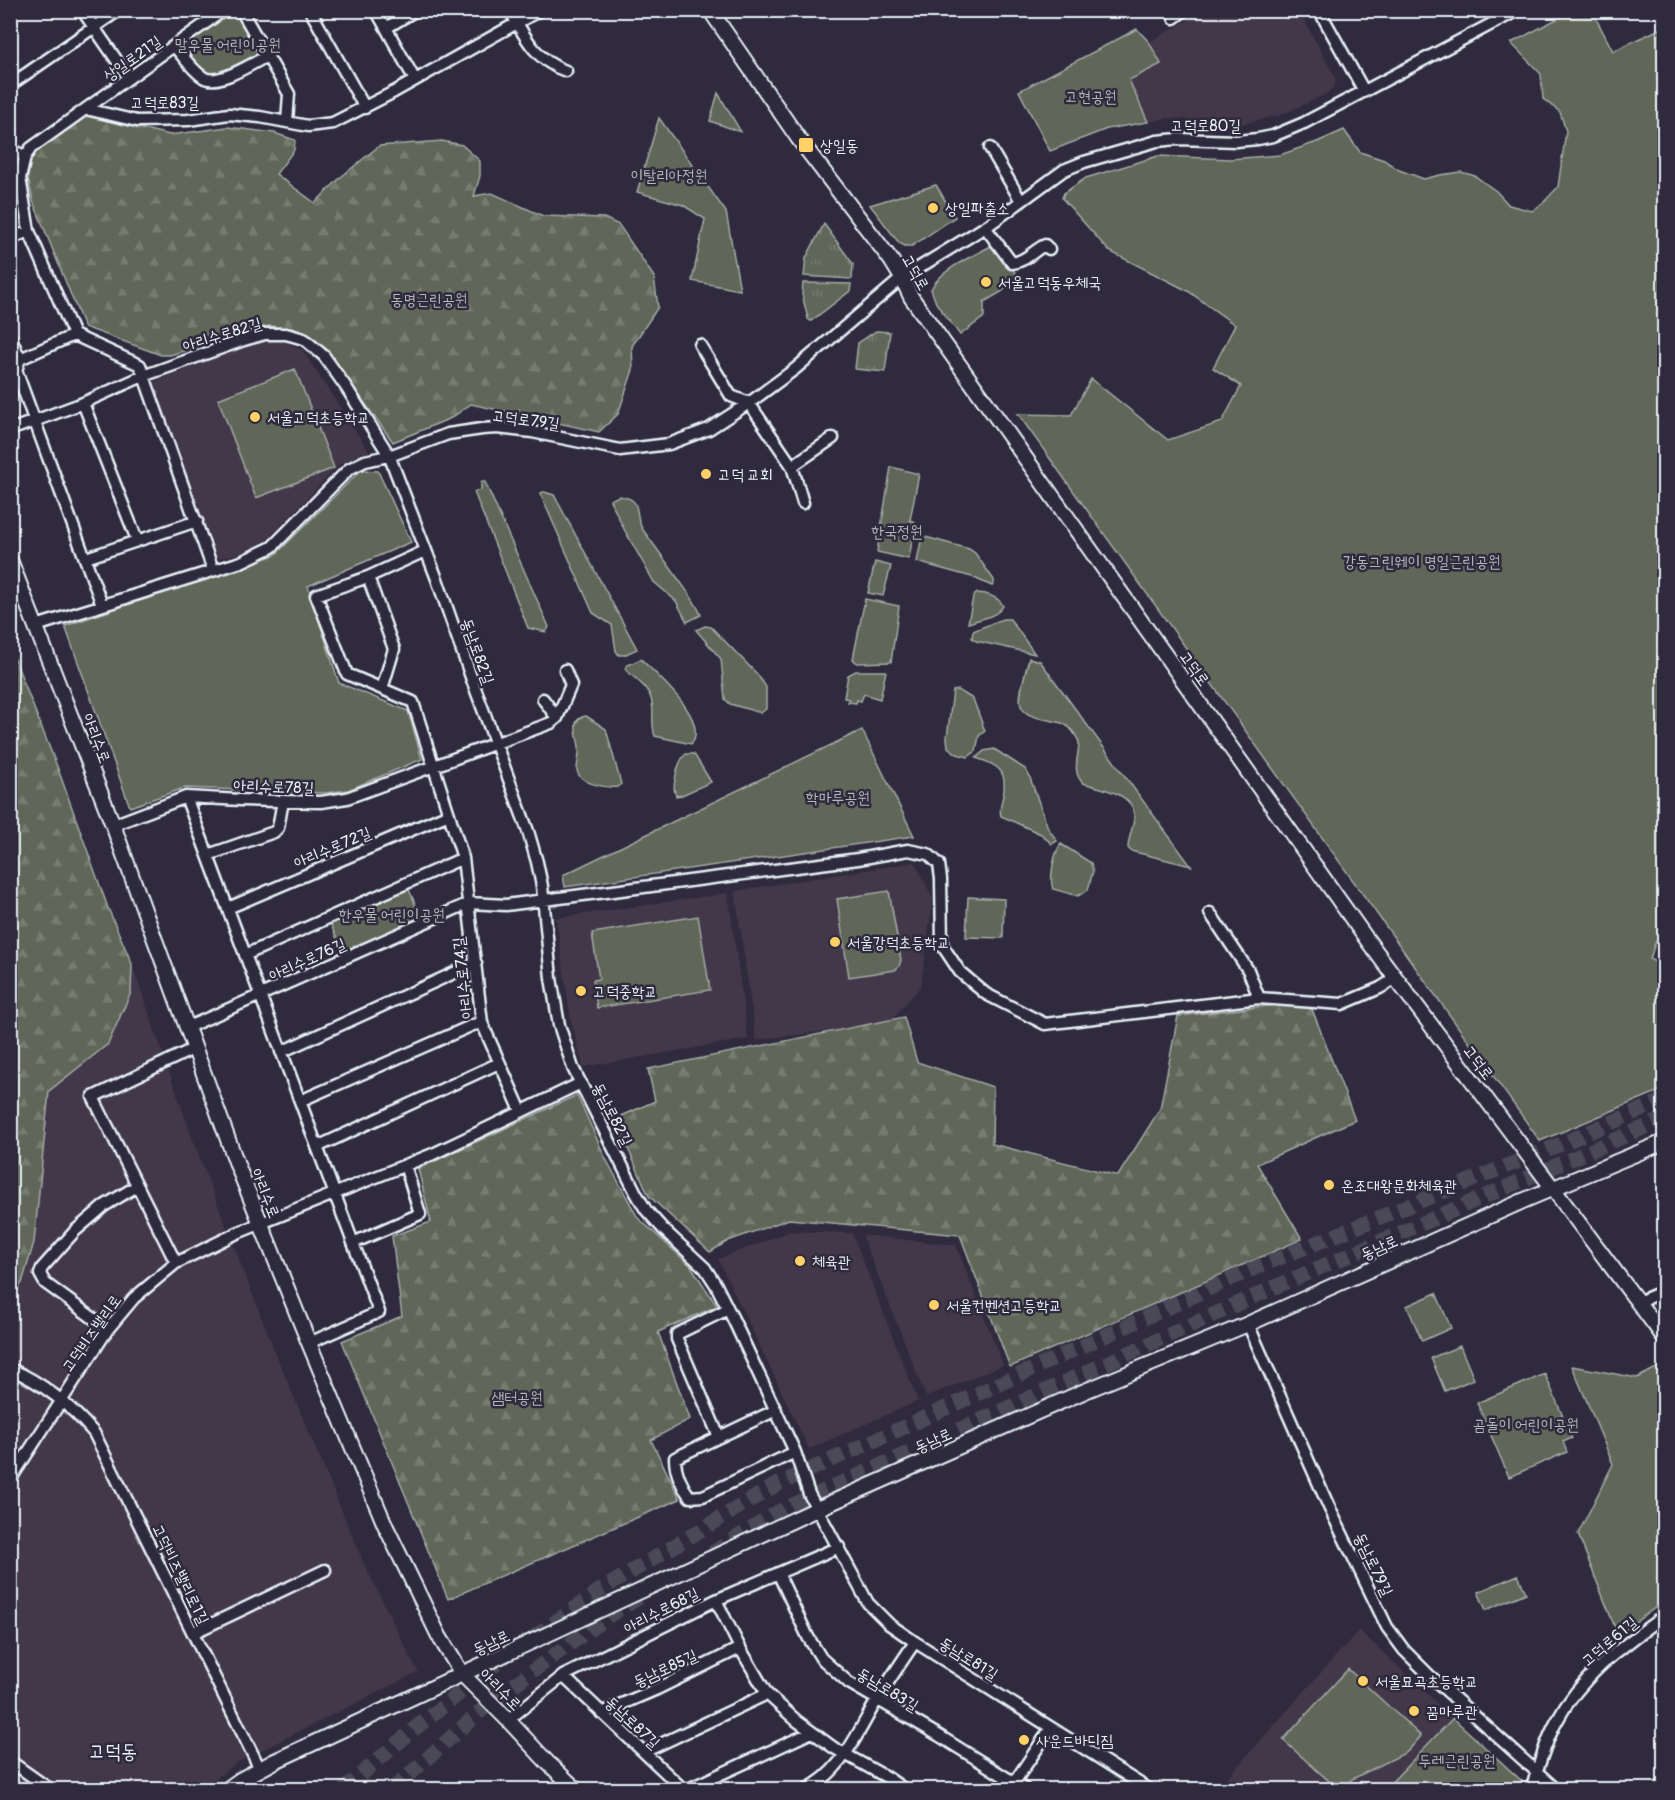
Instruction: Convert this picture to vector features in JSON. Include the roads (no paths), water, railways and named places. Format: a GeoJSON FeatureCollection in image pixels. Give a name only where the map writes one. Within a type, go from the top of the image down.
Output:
{"type":"FeatureCollection","features":[{"type":"Feature","properties":{"kind":"main road","name":"고덕로"},"geometry":{"type":"LineString","coordinates":[[710,10],[798,138],[891,260],[910,297],[1395,978],[1665,1337]]}},
{"type":"Feature","properties":{"kind":"main road","name":"아리수로"},"geometry":{"type":"LineString","coordinates":[[10,560],[113,825],[260,1223],[385,1525],[439,1636],[462,1674],[577,1790]]}},
{"type":"Feature","properties":{"kind":"main road","name":"동남로"},"geometry":{"type":"LineString","coordinates":[[226,1790],[260,1769],[817,1509],[1085,1391],[1248,1324],[1554,1188],[1665,1142]]}},
{"type":"Feature","properties":{"kind":"street"},"geometry":{"type":"LineString","coordinates":[[82,10],[129,78]]}},
{"type":"Feature","properties":{"kind":"street"},"geometry":{"type":"LineString","coordinates":[[10,85],[118,10]]}},
{"type":"Feature","properties":{"kind":"street","name":"상일로21길"},"geometry":{"type":"LineString","coordinates":[[86,109],[224,10]]}},
{"type":"Feature","properties":{"kind":"street"},"geometry":{"type":"LineString","coordinates":[[242,10],[289,94],[287,122]]}},
{"type":"Feature","properties":{"kind":"street"},"geometry":{"type":"LineString","coordinates":[[310,10],[365,108]]}},
{"type":"Feature","properties":{"kind":"street"},"geometry":{"type":"LineString","coordinates":[[376,10],[415,80]]}},
{"type":"Feature","properties":{"kind":"street"},"geometry":{"type":"LineString","coordinates":[[386,28],[416,10]]}},
{"type":"Feature","properties":{"kind":"street"},"geometry":{"type":"LineString","coordinates":[[510,10],[529,44],[540,57],[566,71]]}},
{"type":"Feature","properties":{"kind":"street","name":"고덕로83길"},"geometry":{"type":"LineString","coordinates":[[86,109],[137,121],[188,120],[229,114],[308,126],[333,123],[365,108],[540,10]]}},
{"type":"Feature","properties":{"kind":"street"},"geometry":{"type":"LineString","coordinates":[[1174,18],[1185,10]]}},
{"type":"Feature","properties":{"kind":"street"},"geometry":{"type":"LineString","coordinates":[[1319,10],[1364,91]]}},
{"type":"Feature","properties":{"kind":"street","name":"고덕로80길"},"geometry":{"type":"LineString","coordinates":[[902,278],[985,227],[1064,170],[1157,141],[1178,139],[1236,141],[1273,136],[1304,123],[1518,10]]}},
{"type":"Feature","properties":{"kind":"street"},"geometry":{"type":"LineString","coordinates":[[174,46],[202,77],[210,81],[220,80],[267,56]]}},
{"type":"Feature","properties":{"kind":"street"},"geometry":{"type":"LineString","coordinates":[[86,109],[31,148],[25,157],[20,178],[29,231],[74,335],[140,365],[213,570]]}},
{"type":"Feature","properties":{"kind":"street"},"geometry":{"type":"LineString","coordinates":[[10,148],[25,157]]}},
{"type":"Feature","properties":{"kind":"street"},"geometry":{"type":"LineString","coordinates":[[990,148],[1021,201]]}},
{"type":"Feature","properties":{"kind":"street"},"geometry":{"type":"LineString","coordinates":[[985,227],[1012,263],[1017,263],[1045,245],[1049,249]]}},
{"type":"Feature","properties":{"kind":"street"},"geometry":{"type":"LineString","coordinates":[[10,239],[29,231]]}},
{"type":"Feature","properties":{"kind":"street","name":"고덕로79길"},"geometry":{"type":"LineString","coordinates":[[36,626],[241,562],[272,547],[349,469],[365,461],[448,434],[497,428],[532,432],[620,450],[669,444],[710,429],[795,369],[902,278]]}},
{"type":"Feature","properties":{"kind":"street","name":"아리수로82길"},"geometry":{"type":"LineString","coordinates":[[10,430],[83,403],[144,376],[244,340],[265,334],[286,334],[304,339],[324,356],[389,455]]}},
{"type":"Feature","properties":{"kind":"street"},"geometry":{"type":"LineString","coordinates":[[20,359],[74,335]]}},
{"type":"Feature","properties":{"kind":"street"},"geometry":{"type":"LineString","coordinates":[[10,336],[20,359],[16,370],[102,605]]}},
{"type":"Feature","properties":{"kind":"street"},"geometry":{"type":"LineString","coordinates":[[700,345],[730,396],[748,403],[792,466],[803,503]]}},
{"type":"Feature","properties":{"kind":"street"},"geometry":{"type":"LineString","coordinates":[[83,403],[137,540]]}},
{"type":"Feature","properties":{"kind":"street"},"geometry":{"type":"LineString","coordinates":[[792,466],[833,438]]}},
{"type":"Feature","properties":{"kind":"street","name":"동남로82길"},"geometry":{"type":"LineString","coordinates":[[389,455],[528,831],[539,870],[551,978],[559,1025],[573,1068],[646,1210],[705,1269],[728,1309],[795,1452],[809,1494],[817,1509]]}},
{"type":"Feature","properties":{"kind":"street"},"geometry":{"type":"LineString","coordinates":[[86,558],[197,521]]}},
{"type":"Feature","properties":{"kind":"street"},"geometry":{"type":"LineString","coordinates":[[425,551],[368,577],[316,595],[347,674],[413,702],[434,767]]}},
{"type":"Feature","properties":{"kind":"street"},"geometry":{"type":"LineString","coordinates":[[368,577],[394,649],[382,689]]}},
{"type":"Feature","properties":{"kind":"street"},"geometry":{"type":"LineString","coordinates":[[557,718],[571,685],[565,670]]}},
{"type":"Feature","properties":{"kind":"street"},"geometry":{"type":"LineString","coordinates":[[543,699],[557,718]]}},
{"type":"Feature","properties":{"kind":"street","name":"아리수로78길"},"geometry":{"type":"LineString","coordinates":[[113,825],[186,797],[321,802],[347,798],[550,723],[557,718]]}},
{"type":"Feature","properties":{"kind":"street","name":"아리수로74길"},"geometry":{"type":"LineString","coordinates":[[434,767],[463,858],[482,1023],[521,1111]]}},
{"type":"Feature","properties":{"kind":"street"},"geometry":{"type":"LineString","coordinates":[[186,797],[378,1312],[309,1343]]}},
{"type":"Feature","properties":{"kind":"street"},"geometry":{"type":"LineString","coordinates":[[208,855],[274,832],[278,828],[284,801]]}},
{"type":"Feature","properties":{"kind":"street","name":"아리수로72길"},"geometry":{"type":"LineString","coordinates":[[228,908],[449,814]]}},
{"type":"Feature","properties":{"kind":"street"},"geometry":{"type":"LineString","coordinates":[[543,899],[908,850],[928,854],[939,864],[942,945],[960,972],[986,994],[1045,1024],[1259,998],[1342,1004],[1380,988],[1395,978]]}},
{"type":"Feature","properties":{"kind":"street"},"geometry":{"type":"LineString","coordinates":[[245,956],[463,858]]}},
{"type":"Feature","properties":{"kind":"street","name":"아리수로76길"},"geometry":{"type":"LineString","coordinates":[[188,1027],[469,903],[506,905],[543,899]]}},
{"type":"Feature","properties":{"kind":"street"},"geometry":{"type":"LineString","coordinates":[[1210,913],[1248,970],[1259,998]]}},
{"type":"Feature","properties":{"kind":"street"},"geometry":{"type":"LineString","coordinates":[[281,1052],[476,963]]}},
{"type":"Feature","properties":{"kind":"street"},"geometry":{"type":"LineString","coordinates":[[300,1101],[482,1023]]}},
{"type":"Feature","properties":{"kind":"street"},"geometry":{"type":"LineString","coordinates":[[176,1263],[93,1097],[195,1048]]}},
{"type":"Feature","properties":{"kind":"street"},"geometry":{"type":"LineString","coordinates":[[317,1147],[499,1063]]}},
{"type":"Feature","properties":{"kind":"street"},"geometry":{"type":"LineString","coordinates":[[260,1223],[433,1154],[581,1083]]}},
{"type":"Feature","properties":{"kind":"street"},"geometry":{"type":"LineString","coordinates":[[353,1243],[420,1214],[405,1165]]}},
{"type":"Feature","properties":{"kind":"street"},"geometry":{"type":"LineString","coordinates":[[108,1329],[45,1283],[40,1274],[42,1268],[75,1231],[104,1206],[137,1186]]}},
{"type":"Feature","properties":{"kind":"street","name":"고덕비즈밸리로"},"geometry":{"type":"LineString","coordinates":[[10,1480],[108,1329],[134,1298],[176,1263],[260,1223]]}},
{"type":"Feature","properties":{"kind":"street"},"geometry":{"type":"LineString","coordinates":[[1638,1302],[1665,1291]]}},
{"type":"Feature","properties":{"kind":"street"},"geometry":{"type":"LineString","coordinates":[[719,1437],[677,1339],[677,1334],[728,1309]]}},
{"type":"Feature","properties":{"kind":"street","name":"동남로79길"},"geometry":{"type":"LineString","coordinates":[[1248,1324],[1329,1507],[1387,1627],[1404,1650],[1429,1675],[1557,1790]]}},
{"type":"Feature","properties":{"kind":"street","name":"고덕비즈밸리로1길"},"geometry":{"type":"LineString","coordinates":[[10,1369],[36,1383],[62,1402],[94,1433],[260,1769]]}},
{"type":"Feature","properties":{"kind":"street"},"geometry":{"type":"LineString","coordinates":[[776,1410],[675,1458],[675,1466],[684,1490],[690,1497],[703,1496],[795,1452]]}},
{"type":"Feature","properties":{"kind":"street","name":"동남로81길"},"geometry":{"type":"LineString","coordinates":[[817,1509],[868,1603],[890,1624],[1150,1790]]}},
{"type":"Feature","properties":{"kind":"street","name":"아리수로68길"},"geometry":{"type":"LineString","coordinates":[[508,1720],[563,1676],[716,1600],[839,1547]]}},
{"type":"Feature","properties":{"kind":"street"},"geometry":{"type":"LineString","coordinates":[[193,1633],[325,1570]]}},
{"type":"Feature","properties":{"kind":"street","name":"동남로83길"},"geometry":{"type":"LineString","coordinates":[[778,1573],[808,1637],[821,1658],[849,1683],[1011,1786],[1026,1790]]}},
{"type":"Feature","properties":{"kind":"street"},"geometry":{"type":"LineString","coordinates":[[716,1600],[767,1694],[797,1721],[834,1748],[892,1786],[905,1790]]}},
{"type":"Feature","properties":{"kind":"street","name":"고덕로61길"},"geometry":{"type":"LineString","coordinates":[[1531,1790],[1557,1721],[1577,1688],[1603,1662],[1665,1616]]}},
{"type":"Feature","properties":{"kind":"street"},"geometry":{"type":"LineString","coordinates":[[805,1790],[827,1776],[846,1754],[915,1641]]}},
{"type":"Feature","properties":{"kind":"street","name":"동남로85길"},"geometry":{"type":"LineString","coordinates":[[601,1713],[657,1689],[741,1648]]}},
{"type":"Feature","properties":{"kind":"street","name":"동남로87길"},"geometry":{"type":"LineString","coordinates":[[563,1676],[685,1790]]}},
{"type":"Feature","properties":{"kind":"street"},"geometry":{"type":"LineString","coordinates":[[644,1752],[767,1694]]}},
{"type":"Feature","properties":{"kind":"street"},"geometry":{"type":"LineString","coordinates":[[1011,1786],[1051,1728]]}},
{"type":"Feature","properties":{"kind":"street"},"geometry":{"type":"LineString","coordinates":[[685,1790],[812,1732]]}},
{"type":"Feature","properties":{"kind":"street"},"geometry":{"type":"LineString","coordinates":[[10,1761],[51,1790]]}},
{"type":"Feature","properties":{"kind":"tunnel"},"geometry":{"type":"LineString","coordinates":[[534,1637],[599,1591],[774,1486],[1257,1267],[1664,1100]]}},
{"type":"Feature","properties":{"kind":"tunnel"},"geometry":{"type":"LineString","coordinates":[[712,1553],[780,1511],[1275,1287],[1664,1119]]}},
{"type":"Feature","properties":{"kind":"tunnel"},"geometry":{"type":"LineString","coordinates":[[392,1790],[493,1700],[611,1614],[645,1594]]}},
{"type":"Feature","properties":{"kind":"tunnel"},"geometry":{"type":"LineString","coordinates":[[343,1790],[413,1730],[505,1657]]}},
{"type":"Feature","properties":{"kind":"place","name":"상일동"},"geometry":{"type":"Point","coordinates":[806,145]}},
{"type":"Feature","properties":{"kind":"place","name":"상일파출소"},"geometry":{"type":"Point","coordinates":[933,208]}},
{"type":"Feature","properties":{"kind":"place","name":"서울고덕동우체국"},"geometry":{"type":"Point","coordinates":[986,282]}},
{"type":"Feature","properties":{"kind":"place","name":"서울고덕초등학교"},"geometry":{"type":"Point","coordinates":[255,417]}},
{"type":"Feature","properties":{"kind":"place","name":"고덕 교회"},"geometry":{"type":"Point","coordinates":[706,474]}},
{"type":"Feature","properties":{"kind":"place","name":"서울강덕초등학교"},"geometry":{"type":"Point","coordinates":[835,942]}},
{"type":"Feature","properties":{"kind":"place","name":"고덕중학교"},"geometry":{"type":"Point","coordinates":[581,991]}},
{"type":"Feature","properties":{"kind":"place","name":"온조대왕문화체육관"},"geometry":{"type":"Point","coordinates":[1329,1185]}},
{"type":"Feature","properties":{"kind":"place","name":"체육관"},"geometry":{"type":"Point","coordinates":[800,1261]}},
{"type":"Feature","properties":{"kind":"place","name":"서울컨벤션고등학교"},"geometry":{"type":"Point","coordinates":[934,1305]}},
{"type":"Feature","properties":{"kind":"place","name":"서울묘곡초등학교"},"geometry":{"type":"Point","coordinates":[1363,1681]}},
{"type":"Feature","properties":{"kind":"place","name":"꿈마루관"},"geometry":{"type":"Point","coordinates":[1414,1711]}},
{"type":"Feature","properties":{"kind":"place","name":"사운드바디짐"},"geometry":{"type":"Point","coordinates":[1024,1740]}},
{"type":"Feature","properties":{"kind":"district","name":"고덕동"},"geometry":{"type":"Point","coordinates":[113,1751]}},
{"type":"Feature","properties":{"kind":"park label","name":"말우물 어린이공원"},"geometry":{"type":"Point","coordinates":[228,44]}},
{"type":"Feature","properties":{"kind":"park label","name":"고현공원"},"geometry":{"type":"Point","coordinates":[1091,96]}},
{"type":"Feature","properties":{"kind":"park label","name":"이탈리아정원"},"geometry":{"type":"Point","coordinates":[669,175]}},
{"type":"Feature","properties":{"kind":"park label","name":"동명근린공원"},"geometry":{"type":"Point","coordinates":[429,299]}},
{"type":"Feature","properties":{"kind":"park label","name":"한국정원"},"geometry":{"type":"Point","coordinates":[897,531]}},
{"type":"Feature","properties":{"kind":"park label","name":"강동그린웨이 명일근린공원"},"geometry":{"type":"Point","coordinates":[1422,561]}},
{"type":"Feature","properties":{"kind":"park label","name":"학마루공원"},"geometry":{"type":"Point","coordinates":[838,797]}},
{"type":"Feature","properties":{"kind":"park label","name":"한우물 어린이공원"},"geometry":{"type":"Point","coordinates":[392,914]}},
{"type":"Feature","properties":{"kind":"park label","name":"샘터공원"},"geometry":{"type":"Point","coordinates":[517,1397]}},
{"type":"Feature","properties":{"kind":"park label","name":"곰돌이 어린이공원"},"geometry":{"type":"Point","coordinates":[1526,1424]}},
{"type":"Feature","properties":{"kind":"park label","name":"두레근린공원"},"geometry":{"type":"Point","coordinates":[1457,1760]}}]}
